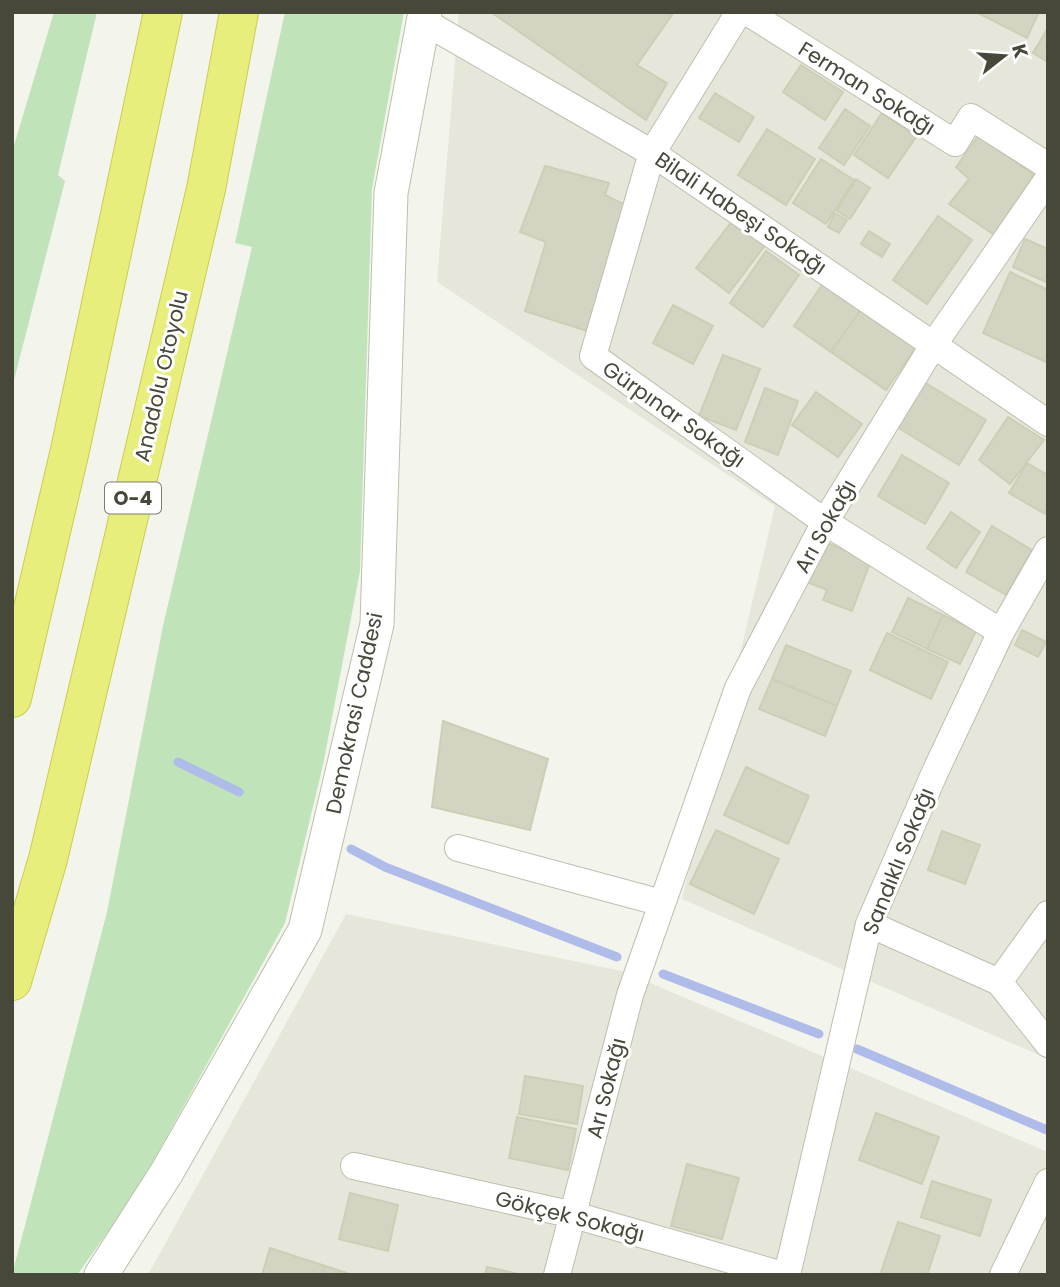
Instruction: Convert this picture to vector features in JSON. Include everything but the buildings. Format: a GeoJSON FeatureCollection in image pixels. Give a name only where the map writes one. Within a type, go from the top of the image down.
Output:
{"type":"FeatureCollection","features":[{"type":"Feature","properties":{"kind":"highway"},"geometry":{"type":"LineString","coordinates":[[12,698],[70,450],[163,12]]}},
{"type":"Feature","properties":{"kind":"highway","name":"Anadolu Otoyolu"},"geometry":{"type":"LineString","coordinates":[[12,981],[48,859],[202,202],[239,12]]}},
{"type":"Feature","properties":{"kind":"street","name":"Gürpınar Sokağı"},"geometry":{"type":"LineString","coordinates":[[739,12],[652,153],[593,356],[825,522],[1001,632]]}},
{"type":"Feature","properties":{"kind":"street","name":"Ferman Sokağı"},"geometry":{"type":"LineString","coordinates":[[747,12],[955,143],[971,117],[1048,166]]}},
{"type":"Feature","properties":{"kind":"street","name":"Bilali Habeşi Sokağı"},"geometry":{"type":"LineString","coordinates":[[424,17],[652,153],[1048,423]]}},
{"type":"Feature","properties":{"kind":"street","name":"Demokrasi Caddesi"},"geometry":{"type":"LineString","coordinates":[[101,1275],[167,1172],[305,930],[377,624],[391,193],[424,17]]}},
{"type":"Feature","properties":{"kind":"street","name":"Arı Sokağı"},"geometry":{"type":"LineString","coordinates":[[557,1275],[630,995],[738,688],[825,522],[934,344],[1048,178]]}},
{"type":"Feature","properties":{"kind":"street","name":"Sandıklı Sokağı"},"geometry":{"type":"LineString","coordinates":[[785,1275],[869,924],[935,772],[1001,632],[1048,550]]}},
{"type":"Feature","properties":{"kind":"street"},"geometry":{"type":"LineString","coordinates":[[458,848],[662,903]]}},
{"type":"Feature","properties":{"kind":"street"},"geometry":{"type":"LineString","coordinates":[[999,982],[1048,914]]}},
{"type":"Feature","properties":{"kind":"street"},"geometry":{"type":"LineString","coordinates":[[869,924],[999,982],[1048,1044]]}},
{"type":"Feature","properties":{"kind":"street","name":"Gökçek Sokağı"},"geometry":{"type":"LineString","coordinates":[[354,1167],[574,1215],[785,1275]]}},
{"type":"Feature","properties":{"kind":"street"},"geometry":{"type":"LineString","coordinates":[[1003,1275],[1047,1186]]}},
{"type":"Feature","properties":{"kind":"shaded area"},"geometry":{"type":"Polygon","coordinates":[[[459,12],[1048,12],[1048,1059],[682,899],[775,506],[437,282],[459,12]]]}},
{"type":"Feature","properties":{"kind":"shaded area"},"geometry":{"type":"Polygon","coordinates":[[[346,914],[622,971],[1048,1152],[1048,1275],[148,1275],[346,914]]]}},
{"type":"Feature","properties":{"kind":"green space"},"geometry":{"type":"Polygon","coordinates":[[[54,12],[97,12],[58,175],[65,181],[12,388],[12,152],[54,12]]]}},
{"type":"Feature","properties":{"kind":"green space"},"geometry":{"type":"Polygon","coordinates":[[[285,12],[404,12],[372,189],[360,571],[323,765],[285,923],[135,1194],[77,1275],[12,1275],[107,912],[163,626],[252,247],[235,243],[285,12]]]}},
{"type":"Feature","properties":{"kind":"waterway"},"geometry":{"type":"LineString","coordinates":[[178,762],[239,792]]}},
{"type":"Feature","properties":{"kind":"waterway"},"geometry":{"type":"LineString","coordinates":[[351,849],[385,867],[617,957]]}},
{"type":"Feature","properties":{"kind":"waterway"},"geometry":{"type":"LineString","coordinates":[[663,974],[819,1034]]}},
{"type":"Feature","properties":{"kind":"waterway"},"geometry":{"type":"LineString","coordinates":[[857,1049],[1047,1130]]}}]}
